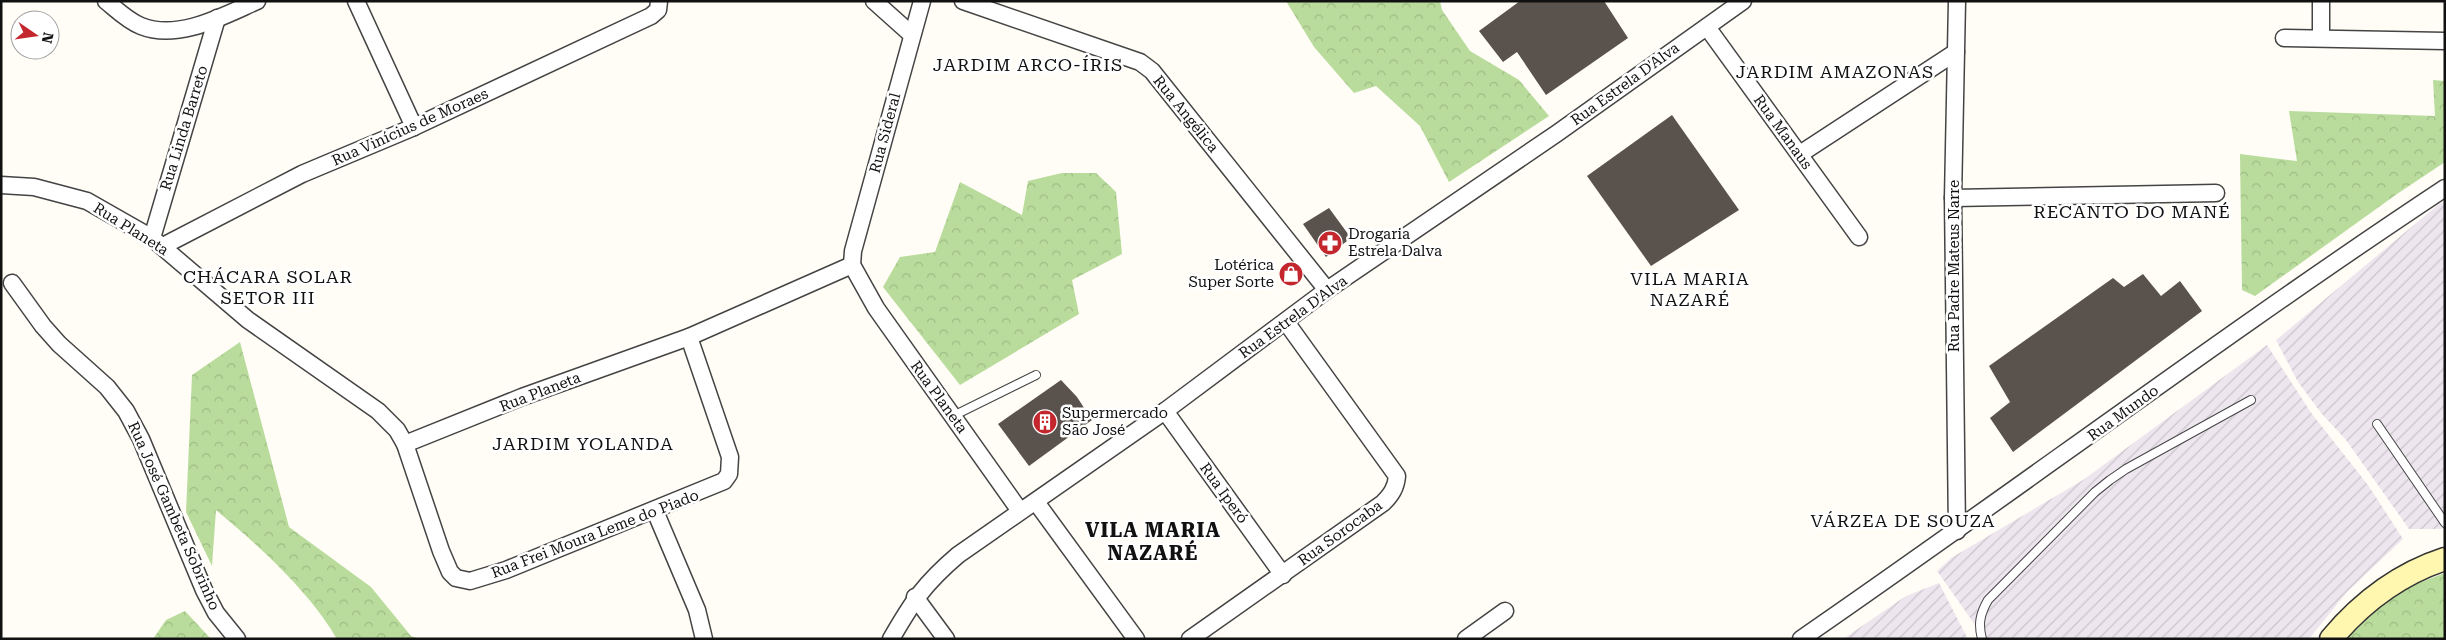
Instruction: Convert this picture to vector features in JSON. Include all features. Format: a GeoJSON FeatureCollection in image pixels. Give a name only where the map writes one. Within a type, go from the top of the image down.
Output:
{"type":"FeatureCollection","features":[{"type":"Feature","properties":{"kind":"street"},"geometry":{"type":"LineString","coordinates":[[106,1],[125,17],[142,26],[160,30],[178,30],[217,18],[257,1]]}},
{"type":"Feature","properties":{"kind":"street"},"geometry":{"type":"LineString","coordinates":[[356,1],[414,126]]}},
{"type":"Feature","properties":{"kind":"street"},"geometry":{"type":"LineString","coordinates":[[874,1],[912,35]]}},
{"type":"Feature","properties":{"kind":"street","name":"Rua Sideral"},"geometry":{"type":"LineString","coordinates":[[852,266],[853,251],[922,1]]}},
{"type":"Feature","properties":{"kind":"street","name":"Rua Angélica"},"geometry":{"type":"LineString","coordinates":[[963,1],[1140,62],[1152,71],[1327,290]]}},
{"type":"Feature","properties":{"kind":"street","name":"Rua Estrela D'Alva"},"geometry":{"type":"LineString","coordinates":[[891,639],[915,597],[933,576],[958,555],[1020,510],[1036,502],[1165,411],[1327,290],[1556,134],[1743,1]]}},
{"type":"Feature","properties":{"kind":"street","name":"Rua Padre Mateus Narre"},"geometry":{"type":"LineString","coordinates":[[1957,1],[1953,198],[1957,531]]}},
{"type":"Feature","properties":{"kind":"street"},"geometry":{"type":"LineString","coordinates":[[2321,1],[2321,38]]}},
{"type":"Feature","properties":{"kind":"street","name":"Rua Vinícius de Moraes"},"geometry":{"type":"LineString","coordinates":[[158,242],[302,174],[414,126],[651,16],[658,6]]}},
{"type":"Feature","properties":{"kind":"street","name":"Rua Linda Barreto"},"geometry":{"type":"LineString","coordinates":[[158,242],[217,18]]}},
{"type":"Feature","properties":{"kind":"street","name":"Rua Manaus"},"geometry":{"type":"LineString","coordinates":[[1707,27],[1859,237]]}},
{"type":"Feature","properties":{"kind":"street"},"geometry":{"type":"LineString","coordinates":[[2284,38],[2445,41]]}},
{"type":"Feature","properties":{"kind":"street"},"geometry":{"type":"LineString","coordinates":[[1800,154],[1956,52]]}},
{"type":"Feature","properties":{"kind":"street","name":"Rua Planeta"},"geometry":{"type":"LineString","coordinates":[[1,185],[34,187],[87,201],[158,242],[248,320],[378,412],[398,430],[406,444],[522,398],[689,337],[852,266],[876,308],[1020,510]]}},
{"type":"Feature","properties":{"kind":"street","name":"Rua Mundo"},"geometry":{"type":"LineString","coordinates":[[1801,639],[1957,531],[2252,318],[2445,188]]}},
{"type":"Feature","properties":{"kind":"street"},"geometry":{"type":"LineString","coordinates":[[1953,198],[2216,193]]}},
{"type":"Feature","properties":{"kind":"street","name":"Rua José Gambeta Sobrinho"},"geometry":{"type":"LineString","coordinates":[[12,283],[48,332],[107,387],[126,411],[141,440],[204,590],[216,612],[237,639]]}},
{"type":"Feature","properties":{"kind":"street","name":"Rua Sorocaba"},"geometry":{"type":"LineString","coordinates":[[1190,639],[1384,504],[1396,485],[1396,476],[1286,322]]}},
{"type":"Feature","properties":{"kind":"street","name":"Rua Frei Moura Leme do Piado"},"geometry":{"type":"LineString","coordinates":[[406,444],[441,551],[450,572],[462,580],[470,581],[506,570],[724,482],[729,474],[730,457],[689,337]]}},
{"type":"Feature","properties":{"kind":"street","name":"Rua Iperó"},"geometry":{"type":"LineString","coordinates":[[1165,411],[1283,575]]}},
{"type":"Feature","properties":{"kind":"street"},"geometry":{"type":"LineString","coordinates":[[1036,502],[1136,639]]}},
{"type":"Feature","properties":{"kind":"street"},"geometry":{"type":"LineString","coordinates":[[655,511],[697,610],[704,639]]}},
{"type":"Feature","properties":{"kind":"street"},"geometry":{"type":"LineString","coordinates":[[2331,639],[2344,623],[2380,590],[2445,559]]}},
{"type":"Feature","properties":{"kind":"street"},"geometry":{"type":"LineString","coordinates":[[915,597],[946,639]]}},
{"type":"Feature","properties":{"kind":"street"},"geometry":{"type":"LineString","coordinates":[[1466,639],[1505,611]]}},
{"type":"Feature","properties":{"kind":"lane"},"geometry":{"type":"LineString","coordinates":[[953,416],[1036,375]]}},
{"type":"Feature","properties":{"kind":"lane"},"geometry":{"type":"LineString","coordinates":[[1982,639],[1979,623],[1981,612],[1988,600],[2095,492],[2126,469],[2251,400]]}},
{"type":"Feature","properties":{"kind":"lane"},"geometry":{"type":"LineString","coordinates":[[2377,424],[2445,523]]}},
{"type":"Feature","properties":{"kind":"shaded area"},"geometry":{"type":"Polygon","coordinates":[[[2445,201],[2445,529],[2409,529],[2346,440],[2321,413],[2298,382],[2276,340],[2445,201]]]}},
{"type":"Feature","properties":{"kind":"shaded area"},"geometry":{"type":"Polygon","coordinates":[[[2267,345],[2312,414],[2368,485],[2403,539],[2347,592],[2309,639],[1985,639],[1937,571],[1951,558],[2083,480],[2267,345]]]}},
{"type":"Feature","properties":{"kind":"shaded area"},"geometry":{"type":"Polygon","coordinates":[[[1939,583],[1968,639],[1843,639],[1906,596],[1939,583]]]}},
{"type":"Feature","properties":{"kind":"green space"},"geometry":{"type":"Polygon","coordinates":[[[1286,1],[1440,1],[1442,10],[1470,51],[1519,80],[1549,116],[1449,182],[1420,126],[1376,86],[1354,93],[1314,47],[1286,1]]]}},
{"type":"Feature","properties":{"kind":"green space"},"geometry":{"type":"Polygon","coordinates":[[[2433,80],[2445,81],[2445,162],[2397,194],[2255,296],[2242,290],[2240,154],[2297,161],[2289,111],[2435,116],[2433,80]]]}},
{"type":"Feature","properties":{"kind":"green space"},"geometry":{"type":"Polygon","coordinates":[[[1062,173],[1096,173],[1116,192],[1122,254],[1072,280],[1079,314],[960,385],[883,287],[900,257],[935,252],[960,182],[1022,215],[1028,181],[1062,173]]]}},
{"type":"Feature","properties":{"kind":"green space"},"geometry":{"type":"Polygon","coordinates":[[[240,342],[289,527],[371,587],[411,636],[420,639],[337,639],[326,621],[298,587],[249,538],[216,510],[212,566],[186,512],[192,375],[240,342]]]}},
{"type":"Feature","properties":{"kind":"green space"},"geometry":{"type":"Polygon","coordinates":[[[2445,573],[2445,639],[2334,639],[2397,591],[2445,573]]]}},
{"type":"Feature","properties":{"kind":"green space"},"geometry":{"type":"Polygon","coordinates":[[[185,611],[211,639],[153,639],[166,620],[185,611]]]}},
{"type":"Feature","properties":{"kind":"building"},"geometry":{"type":"Polygon","coordinates":[[[1520,1],[1604,1],[1628,38],[1546,95],[1517,52],[1503,62],[1479,31],[1520,1]]]}},
{"type":"Feature","properties":{"kind":"building"},"geometry":{"type":"Polygon","coordinates":[[[1672,115],[1739,210],[1651,266],[1587,176],[1672,115]]]}},
{"type":"Feature","properties":{"kind":"building"},"geometry":{"type":"Polygon","coordinates":[[[1329,208],[1351,238],[1326,257],[1303,224],[1329,208]]]}},
{"type":"Feature","properties":{"kind":"building"},"geometry":{"type":"Polygon","coordinates":[[[2143,274],[2161,296],[2180,281],[2202,311],[2013,452],[1990,418],[2010,402],[1989,366],[2113,278],[2124,287],[2143,274]]]}},
{"type":"Feature","properties":{"kind":"building","name":"Supermercado São José"},"geometry":{"type":"Polygon","coordinates":[[[1061,380],[1077,397],[1092,420],[1029,466],[998,424],[1061,380]]]}},
{"type":"Feature","properties":{"kind":"place","name":"Drogaria Estrela Dalva"},"geometry":{"type":"Point","coordinates":[1330,243]}},
{"type":"Feature","properties":{"kind":"place","name":"Lotérica Super Sorte"},"geometry":{"type":"Point","coordinates":[1291,274]}},
{"type":"Feature","properties":{"kind":"place","name":"Supermercado São José"},"geometry":{"type":"Point","coordinates":[1045,422]}},
{"type":"Feature","properties":{"kind":"district","name":"JARDIM ARCO-ÍRIS"},"geometry":{"type":"Point","coordinates":[1028,64]}},
{"type":"Feature","properties":{"kind":"district","name":"JARDIM AMAZONAS"},"geometry":{"type":"Point","coordinates":[1835,71]}},
{"type":"Feature","properties":{"kind":"district","name":"RECANTO DO MANÉ"},"geometry":{"type":"Point","coordinates":[2132,211]}},
{"type":"Feature","properties":{"kind":"district","name":"CHÁCARA SOLAR SETOR III"},"geometry":{"type":"Point","coordinates":[268,286]}},
{"type":"Feature","properties":{"kind":"district","name":"VILA MARIA NAZARÉ"},"geometry":{"type":"Point","coordinates":[1690,288]}},
{"type":"Feature","properties":{"kind":"district","name":"JARDIM YOLANDA"},"geometry":{"type":"Point","coordinates":[583,443]}},
{"type":"Feature","properties":{"kind":"district","name":"VÁRZEA DE SOUZA"},"geometry":{"type":"Point","coordinates":[1903,520]}},
{"type":"Feature","properties":{"kind":"district","name":"VILA MARIA NAZARÉ"},"geometry":{"type":"Point","coordinates":[1153,542]}}]}
